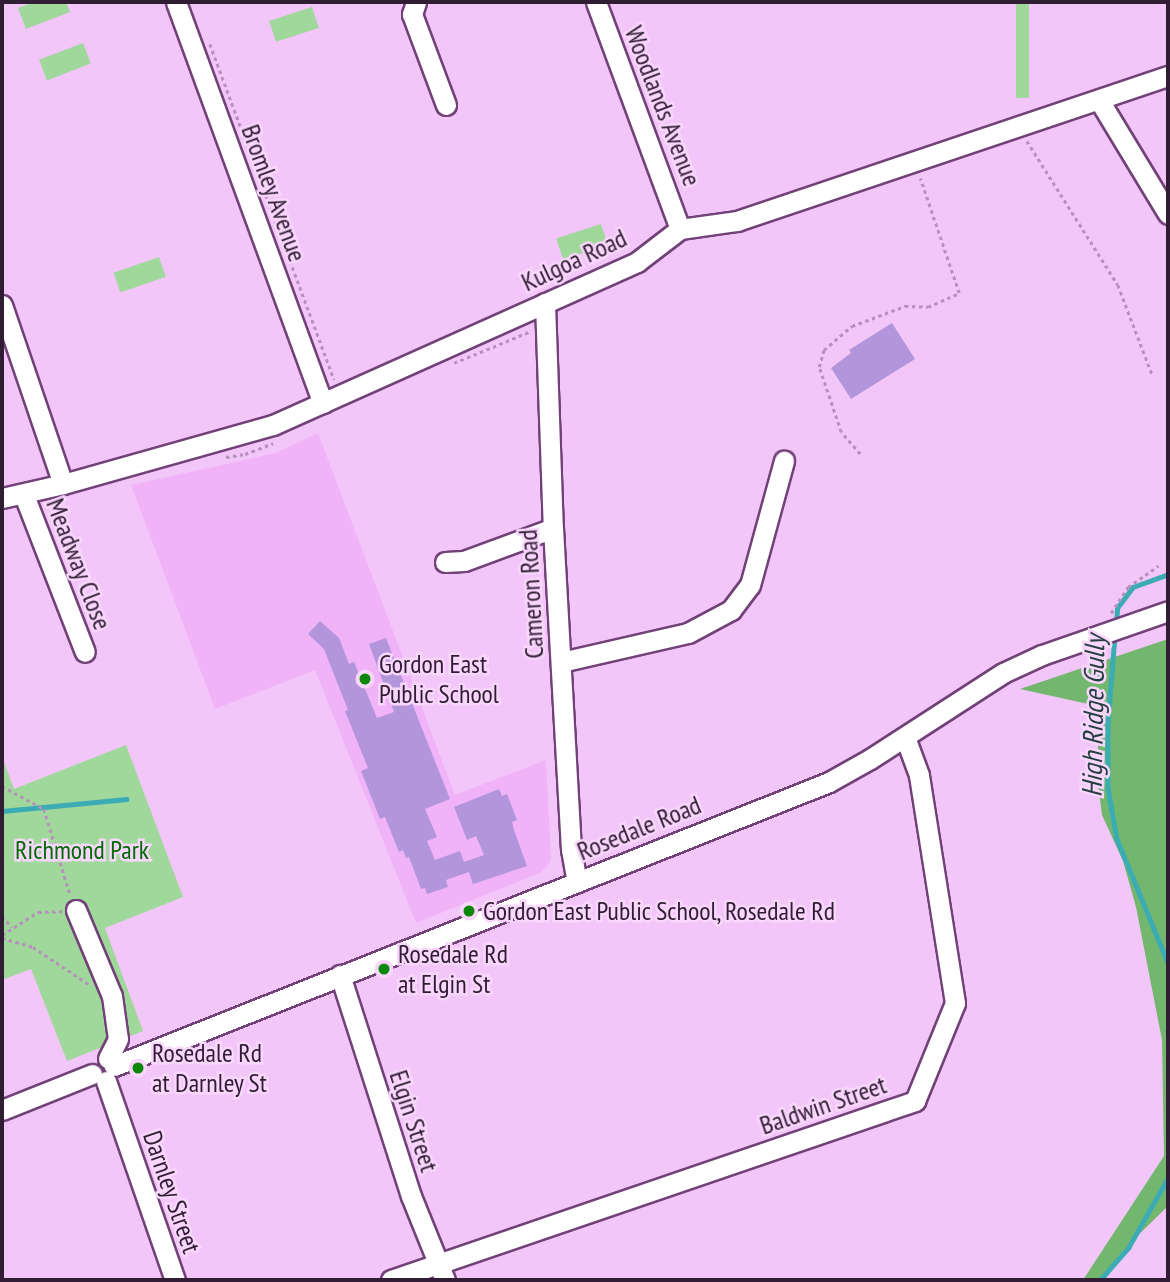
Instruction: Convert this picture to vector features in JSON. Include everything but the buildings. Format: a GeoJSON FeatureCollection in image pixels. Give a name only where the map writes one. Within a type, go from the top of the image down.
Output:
{"type":"FeatureCollection","features":[{"type":"Feature","properties":{"kind":"street","name":"Bromley Avenue"},"geometry":{"type":"LineString","coordinates":[[176,2],[323,403]]}},
{"type":"Feature","properties":{"kind":"street"},"geometry":{"type":"LineString","coordinates":[[416,2],[412,14],[446,105]]}},
{"type":"Feature","properties":{"kind":"street","name":"Woodlands Avenue"},"geometry":{"type":"LineString","coordinates":[[596,2],[680,229]]}},
{"type":"Feature","properties":{"kind":"street","name":"Kulgoa Road"},"geometry":{"type":"LineString","coordinates":[[2,498],[24,495],[273,425],[637,262],[680,229],[737,221],[1168,76]]}},
{"type":"Feature","properties":{"kind":"street"},"geometry":{"type":"LineString","coordinates":[[1099,100],[1168,214]]}},
{"type":"Feature","properties":{"kind":"street","name":"Cameron Road"},"geometry":{"type":"LineString","coordinates":[[545,303],[553,528],[571,849],[577,882]]}},
{"type":"Feature","properties":{"kind":"street"},"geometry":{"type":"LineString","coordinates":[[2,305],[63,484]]}},
{"type":"Feature","properties":{"kind":"street"},"geometry":{"type":"LineString","coordinates":[[561,662],[688,633],[731,610],[750,584],[784,461]]}},
{"type":"Feature","properties":{"kind":"street","name":"Meadway Close"},"geometry":{"type":"LineString","coordinates":[[24,495],[85,652]]}},
{"type":"Feature","properties":{"kind":"street"},"geometry":{"type":"LineString","coordinates":[[445,562],[464,561],[553,528]]}},
{"type":"Feature","properties":{"kind":"street","name":"Rosedale Road"},"geometry":{"type":"LineString","coordinates":[[2,1110],[829,782],[905,737],[1003,673],[1168,611]]}},
{"type":"Feature","properties":{"kind":"street","name":"Baldwin Street"},"geometry":{"type":"LineString","coordinates":[[391,1280],[441,1272],[915,1101],[937,1055],[955,1003],[919,775],[905,737]]}},
{"type":"Feature","properties":{"kind":"street"},"geometry":{"type":"LineString","coordinates":[[76,910],[111,991],[118,1039],[105,1070]]}},
{"type":"Feature","properties":{"kind":"street","name":"Elgin Street"},"geometry":{"type":"LineString","coordinates":[[340,975],[411,1196],[441,1272]]}},
{"type":"Feature","properties":{"kind":"street","name":"Darnley Street"},"geometry":{"type":"LineString","coordinates":[[105,1070],[175,1280]]}},
{"type":"Feature","properties":{"kind":"path"},"geometry":{"type":"LineString","coordinates":[[209,40],[337,387]]}},
{"type":"Feature","properties":{"kind":"path"},"geometry":{"type":"LineString","coordinates":[[1018,127],[1118,285],[1152,374]]}},
{"type":"Feature","properties":{"kind":"path"},"geometry":{"type":"LineString","coordinates":[[860,454],[841,432],[818,367],[824,350],[852,326],[905,306],[928,307],[959,293],[914,162]]}},
{"type":"Feature","properties":{"kind":"path"},"geometry":{"type":"LineString","coordinates":[[1096,636],[1128,587],[1158,566]]}},
{"type":"Feature","properties":{"kind":"path"},"geometry":{"type":"LineString","coordinates":[[2,786],[44,809],[64,879]]}},
{"type":"Feature","properties":{"kind":"path"},"geometry":{"type":"LineString","coordinates":[[76,910],[38,912],[2,936],[33,947],[85,984],[111,991]]}},
{"type":"Feature","properties":{"kind":"path"},"geometry":{"type":"LineString","coordinates":[[2,916],[12,927]]}},
{"type":"Feature","properties":{"kind":"shaded area","name":"Gordon East Public School"},"geometry":{"type":"Polygon","coordinates":[[[318,433],[455,795],[546,760],[551,860],[542,872],[416,923],[315,670],[215,709],[131,485],[276,453],[318,433]]]}},
{"type":"Feature","properties":{"kind":"green space"},"geometry":{"type":"Polygon","coordinates":[[[34,2],[66,2],[70,12],[26,29],[18,8],[34,2]]]}},
{"type":"Feature","properties":{"kind":"green space"},"geometry":{"type":"Polygon","coordinates":[[[1016,2],[1029,2],[1029,98],[1016,98],[1016,2]]]}},
{"type":"Feature","properties":{"kind":"green space"},"geometry":{"type":"Polygon","coordinates":[[[312,7],[319,28],[276,42],[269,21],[312,7]]]}},
{"type":"Feature","properties":{"kind":"green space"},"geometry":{"type":"Polygon","coordinates":[[[83,43],[91,64],[47,80],[39,60],[83,43]]]}},
{"type":"Feature","properties":{"kind":"green space"},"geometry":{"type":"Polygon","coordinates":[[[601,224],[608,245],[563,259],[556,239],[601,224]]]}},
{"type":"Feature","properties":{"kind":"green space"},"geometry":{"type":"Polygon","coordinates":[[[159,257],[166,277],[120,292],[114,273],[159,257]]]}},
{"type":"Feature","properties":{"kind":"green space"},"geometry":{"type":"Polygon","coordinates":[[[1168,639],[1168,1206],[1127,1246],[1105,1280],[1083,1280],[1164,1156],[1162,1040],[1136,907],[1123,861],[1102,815],[1096,767],[1102,707],[1020,689],[1168,639]]]}},
{"type":"Feature","properties":{"kind":"green space","name":"Richmond Park"},"geometry":{"type":"Polygon","coordinates":[[[126,745],[183,897],[105,928],[143,1031],[67,1061],[31,969],[2,980],[2,757],[14,789],[126,745]]]}},
{"type":"Feature","properties":{"kind":"waterway","name":"High Ridge Gully"},"geometry":{"type":"LineString","coordinates":[[1116,624],[1117,608],[1133,587],[1168,574]]}},
{"type":"Feature","properties":{"kind":"waterway","name":"High Ridge Gully"},"geometry":{"type":"LineString","coordinates":[[1115,636],[1108,723],[1108,788],[1117,839],[1168,963]]}},
{"type":"Feature","properties":{"kind":"waterway"},"geometry":{"type":"LineString","coordinates":[[2,811],[126,799]]}},
{"type":"Feature","properties":{"kind":"waterway","name":"High Ridge Gully"},"geometry":{"type":"LineString","coordinates":[[1100,1280],[1128,1248],[1168,1178]]}},
{"type":"Feature","properties":{"kind":"place","name":"Gordon East Public School"},"geometry":{"type":"Point","coordinates":[365,679]}},
{"type":"Feature","properties":{"kind":"place","name":"Gordon East Public School, Rosedale Rd"},"geometry":{"type":"Point","coordinates":[469,911]}},
{"type":"Feature","properties":{"kind":"place","name":"Rosedale Rd at Elgin St"},"geometry":{"type":"Point","coordinates":[384,969]}},
{"type":"Feature","properties":{"kind":"place","name":"Rosedale Rd at Darnley St"},"geometry":{"type":"Point","coordinates":[138,1068]}}]}
